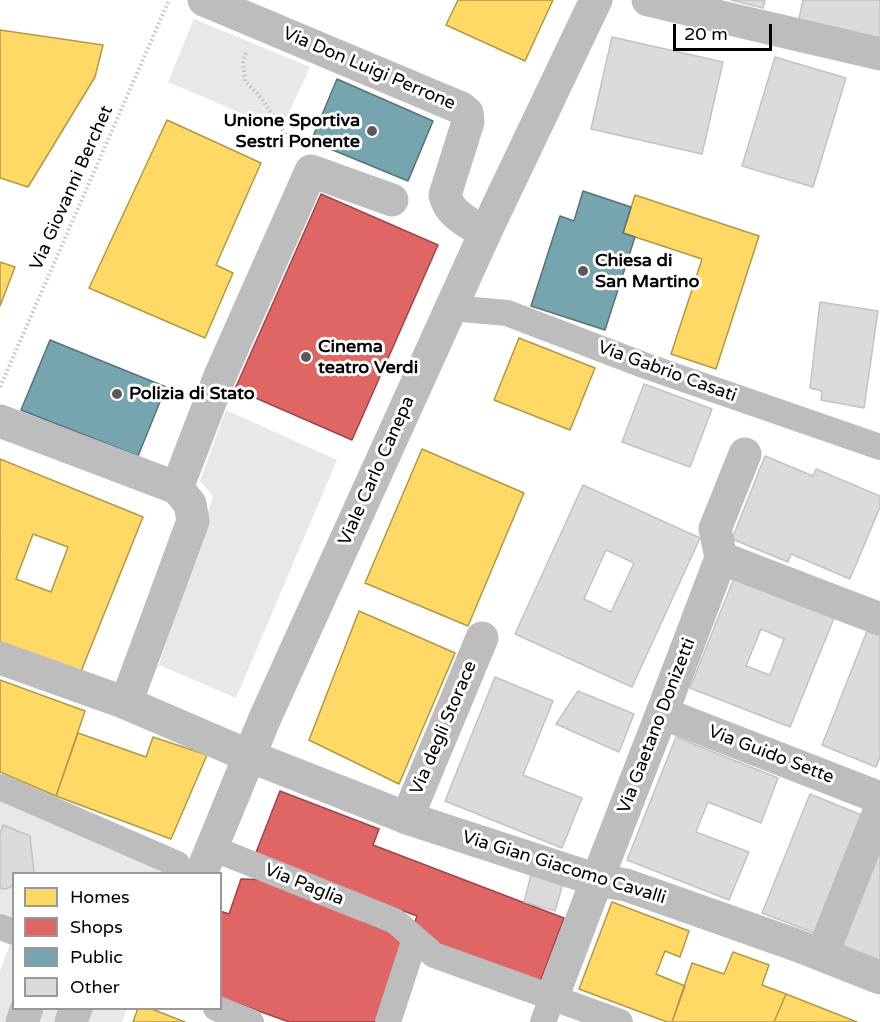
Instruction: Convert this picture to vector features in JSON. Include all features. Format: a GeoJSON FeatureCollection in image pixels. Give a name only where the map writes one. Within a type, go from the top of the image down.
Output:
{"type":"FeatureCollection","features":[{"type":"Feature","properties":{"kind":"street","name":"Via Don Luigi Perrone"},"geometry":{"type":"LineString","coordinates":[[204,0],[461,108],[467,113],[468,122],[445,195],[452,211],[485,233]]}},
{"type":"Feature","properties":{"kind":"street","name":"Viale Carlo Canepa"},"geometry":{"type":"LineString","coordinates":[[187,865],[249,756],[485,233],[596,0]]}},
{"type":"Feature","properties":{"kind":"street"},"geometry":{"type":"LineString","coordinates":[[648,0],[880,54]]}},
{"type":"Feature","properties":{"kind":"street"},"geometry":{"type":"LineString","coordinates":[[177,488],[220,376],[311,171],[392,200]]}},
{"type":"Feature","properties":{"kind":"street","name":"Via Gabrio Casati"},"geometry":{"type":"LineString","coordinates":[[451,308],[507,313],[646,366],[880,447]]}},
{"type":"Feature","properties":{"kind":"street"},"geometry":{"type":"LineString","coordinates":[[0,421],[177,488],[190,504],[193,521],[126,703]]}},
{"type":"Feature","properties":{"kind":"street"},"geometry":{"type":"LineString","coordinates":[[745,454],[714,529],[721,558],[880,619]]}},
{"type":"Feature","properties":{"kind":"street","name":"Via Gaetano Donizetti"},"geometry":{"type":"LineString","coordinates":[[548,1010],[721,558]]}},
{"type":"Feature","properties":{"kind":"street","name":"Via degli Storace"},"geometry":{"type":"LineString","coordinates":[[407,818],[482,638]]}},
{"type":"Feature","properties":{"kind":"street","name":"Via Gian Giacomo Cavalli"},"geometry":{"type":"LineString","coordinates":[[0,658],[126,703],[249,756],[407,818],[597,880],[626,885],[880,978]]}},
{"type":"Feature","properties":{"kind":"street","name":"Via Guido Sette"},"geometry":{"type":"LineString","coordinates":[[662,712],[880,798]]}},
{"type":"Feature","properties":{"kind":"street","name":"Via Paglia"},"geometry":{"type":"LineString","coordinates":[[0,787],[187,865],[213,872]]}},
{"type":"Feature","properties":{"kind":"street"},"geometry":{"type":"LineString","coordinates":[[822,955],[880,809]]}},
{"type":"Feature","properties":{"kind":"street","name":"Via Paglia"},"geometry":{"type":"LineString","coordinates":[[222,874],[395,921],[415,939]]}},
{"type":"Feature","properties":{"kind":"street"},"geometry":{"type":"LineString","coordinates":[[388,1022],[415,939],[434,956],[548,1010],[620,1022]]}},
{"type":"Feature","properties":{"kind":"street"},"geometry":{"type":"LineString","coordinates":[[221,1010],[252,1022]]}},
{"type":"Feature","properties":{"kind":"path","name":"Via Giovanni Berchet"},"geometry":{"type":"LineString","coordinates":[[0,387],[169,0]]}},
{"type":"Feature","properties":{"kind":"path"},"geometry":{"type":"LineString","coordinates":[[256,21],[243,61],[245,81],[262,99],[311,171]]}},
{"type":"Feature","properties":{"kind":"shaded area"},"geometry":{"type":"Polygon","coordinates":[[[194,19],[310,67],[281,130],[168,82],[194,19]]]}},
{"type":"Feature","properties":{"kind":"shaded area"},"geometry":{"type":"Polygon","coordinates":[[[226,410],[337,460],[236,698],[159,665],[213,496],[200,481],[226,410]]]}},
{"type":"Feature","properties":{"kind":"shaded area"},"geometry":{"type":"Polygon","coordinates":[[[0,787],[172,872],[12,872],[12,932],[0,927],[0,787]]]}},
{"type":"Feature","properties":{"kind":"shaded area"},"geometry":{"type":"Polygon","coordinates":[[[12,939],[12,1010],[127,1010],[122,1022],[0,1022],[0,971],[12,939]]]}},
{"type":"Feature","properties":{"kind":"building: Homes"},"geometry":{"type":"Polygon","coordinates":[[[458,0],[553,0],[525,61],[446,25],[458,0]]]}},
{"type":"Feature","properties":{"kind":"building: Homes"},"geometry":{"type":"Polygon","coordinates":[[[0,30],[103,45],[95,77],[28,187],[0,178],[0,30]]]}},
{"type":"Feature","properties":{"kind":"building: Homes"},"geometry":{"type":"Polygon","coordinates":[[[167,120],[261,163],[216,265],[233,273],[205,338],[89,288],[167,120]]]}},
{"type":"Feature","properties":{"kind":"building: Homes"},"geometry":{"type":"Polygon","coordinates":[[[635,195],[759,236],[716,369],[671,354],[702,259],[623,233],[635,195]]]}},
{"type":"Feature","properties":{"kind":"building: Homes"},"geometry":{"type":"Polygon","coordinates":[[[0,262],[15,267],[0,306],[0,262]]]}},
{"type":"Feature","properties":{"kind":"building: Homes"},"geometry":{"type":"Polygon","coordinates":[[[519,338],[595,368],[570,430],[494,400],[519,338]]]}},
{"type":"Feature","properties":{"kind":"building: Homes"},"geometry":{"type":"Polygon","coordinates":[[[422,449],[524,493],[468,626],[365,583],[422,449]]]}},
{"type":"Feature","properties":{"kind":"building: Homes"},"geometry":{"type":"Polygon","coordinates":[[[0,459],[143,517],[80,674],[0,642],[0,459]],[[33,534],[16,579],[51,592],[68,547],[33,534]]]}},
{"type":"Feature","properties":{"kind":"building: Homes"},"geometry":{"type":"Polygon","coordinates":[[[359,611],[455,653],[399,784],[309,740],[359,611]]]}},
{"type":"Feature","properties":{"kind":"building: Homes"},"geometry":{"type":"Polygon","coordinates":[[[0,680],[85,711],[56,796],[0,772],[0,680]]]}},
{"type":"Feature","properties":{"kind":"building: Homes"},"geometry":{"type":"Polygon","coordinates":[[[78,733],[146,757],[153,737],[207,755],[171,839],[56,796],[78,733]]]}},
{"type":"Feature","properties":{"kind":"building: Homes"},"geometry":{"type":"Polygon","coordinates":[[[612,902],[689,931],[680,957],[665,951],[656,974],[685,986],[672,1022],[579,989],[612,902]]]}},
{"type":"Feature","properties":{"kind":"building: Homes"},"geometry":{"type":"Polygon","coordinates":[[[733,952],[769,965],[762,985],[786,994],[774,1022],[672,1022],[692,963],[724,974],[733,952]]]}},
{"type":"Feature","properties":{"kind":"building: Homes"},"geometry":{"type":"Polygon","coordinates":[[[786,994],[857,1022],[774,1022],[786,994]]]}},
{"type":"Feature","properties":{"kind":"building: Homes"},"geometry":{"type":"Polygon","coordinates":[[[137,1010],[154,1010],[185,1022],[133,1022],[137,1010]]]}},
{"type":"Feature","properties":{"kind":"building: Shops","name":"Cinema teatro Verdi"},"geometry":{"type":"Polygon","coordinates":[[[321,194],[438,245],[352,440],[235,389],[321,194]]]}},
{"type":"Feature","properties":{"kind":"building: Shops"},"geometry":{"type":"Polygon","coordinates":[[[280,791],[379,829],[373,845],[564,918],[540,982],[411,933],[417,916],[255,855],[280,791]]]}},
{"type":"Feature","properties":{"kind":"building: Shops"},"geometry":{"type":"Polygon","coordinates":[[[241,879],[274,880],[364,915],[364,922],[411,940],[384,1022],[289,1022],[222,998],[222,912],[229,914],[241,879]]]}},
{"type":"Feature","properties":{"kind":"building: Public","name":"Unione Sportiva Sestri Ponente"},"geometry":{"type":"Polygon","coordinates":[[[337,79],[433,121],[408,181],[311,141],[337,79]]]}},
{"type":"Feature","properties":{"kind":"building: Public","name":"Chiesa di San Martino"},"geometry":{"type":"Polygon","coordinates":[[[583,191],[631,207],[623,233],[635,237],[605,330],[531,306],[560,216],[574,221],[583,191]]]}},
{"type":"Feature","properties":{"kind":"building: Public"},"geometry":{"type":"Polygon","coordinates":[[[50,340],[166,387],[138,456],[21,410],[50,340]]]}},
{"type":"Feature","properties":{"kind":"building: Other"},"geometry":{"type":"Polygon","coordinates":[[[731,0],[765,0],[763,8],[731,0]]]}},
{"type":"Feature","properties":{"kind":"building: Other"},"geometry":{"type":"Polygon","coordinates":[[[803,0],[880,0],[880,43],[798,23],[803,0]]]}},
{"type":"Feature","properties":{"kind":"building: Other"},"geometry":{"type":"Polygon","coordinates":[[[612,37],[723,62],[702,154],[591,129],[612,37]]]}},
{"type":"Feature","properties":{"kind":"building: Other"},"geometry":{"type":"Polygon","coordinates":[[[775,57],[846,78],[813,187],[742,166],[775,57]]]}},
{"type":"Feature","properties":{"kind":"building: Other"},"geometry":{"type":"Polygon","coordinates":[[[820,302],[878,311],[864,408],[821,400],[822,391],[810,388],[820,302]]]}},
{"type":"Feature","properties":{"kind":"building: Other"},"geometry":{"type":"Polygon","coordinates":[[[644,384],[712,409],[690,467],[622,442],[644,384]]]}},
{"type":"Feature","properties":{"kind":"building: Other"},"geometry":{"type":"Polygon","coordinates":[[[765,456],[813,476],[816,469],[880,496],[880,507],[850,579],[791,554],[788,562],[732,539],[765,456]]]}},
{"type":"Feature","properties":{"kind":"building: Other"},"geometry":{"type":"Polygon","coordinates":[[[583,485],[700,538],[632,687],[515,634],[583,485]],[[606,550],[584,599],[611,612],[634,563],[606,550]]]}},
{"type":"Feature","properties":{"kind":"building: Other"},"geometry":{"type":"Polygon","coordinates":[[[734,578],[834,618],[790,727],[690,688],[734,578]],[[761,629],[746,666],[770,675],[784,639],[761,629]]]}},
{"type":"Feature","properties":{"kind":"building: Other"},"geometry":{"type":"Polygon","coordinates":[[[869,626],[880,631],[880,757],[876,767],[822,745],[869,626]]]}},
{"type":"Feature","properties":{"kind":"building: Other"},"geometry":{"type":"Polygon","coordinates":[[[495,677],[553,701],[523,775],[582,798],[562,848],[445,801],[495,677]]]}},
{"type":"Feature","properties":{"kind":"building: Other"},"geometry":{"type":"Polygon","coordinates":[[[578,691],[634,714],[619,752],[556,724],[578,691]]]}},
{"type":"Feature","properties":{"kind":"building: Other"},"geometry":{"type":"Polygon","coordinates":[[[676,737],[778,778],[761,823],[708,802],[696,832],[749,852],[729,900],[627,860],[676,737]]]}},
{"type":"Feature","properties":{"kind":"building: Other"},"geometry":{"type":"Polygon","coordinates":[[[810,794],[864,816],[817,934],[762,913],[810,794]]]}},
{"type":"Feature","properties":{"kind":"building: Other"},"geometry":{"type":"Polygon","coordinates":[[[3,825],[30,836],[34,872],[12,872],[12,886],[6,889],[0,888],[0,834],[3,825]]]}},
{"type":"Feature","properties":{"kind":"building: Other"},"geometry":{"type":"Polygon","coordinates":[[[880,837],[880,960],[837,943],[880,837]]]}},
{"type":"Feature","properties":{"kind":"building: Other"},"geometry":{"type":"Polygon","coordinates":[[[532,871],[564,880],[555,911],[524,902],[532,871]]]}},
{"type":"Feature","properties":{"kind":"place","name":"Unione Sportiva Sestri Ponente"},"geometry":{"type":"Point","coordinates":[372,131]}},
{"type":"Feature","properties":{"kind":"place","name":"Chiesa di San Martino"},"geometry":{"type":"Point","coordinates":[583,271]}},
{"type":"Feature","properties":{"kind":"place","name":"Cinema teatro Verdi"},"geometry":{"type":"Point","coordinates":[306,357]}},
{"type":"Feature","properties":{"kind":"place","name":"Polizia di Stato"},"geometry":{"type":"Point","coordinates":[117,394]}}]}
